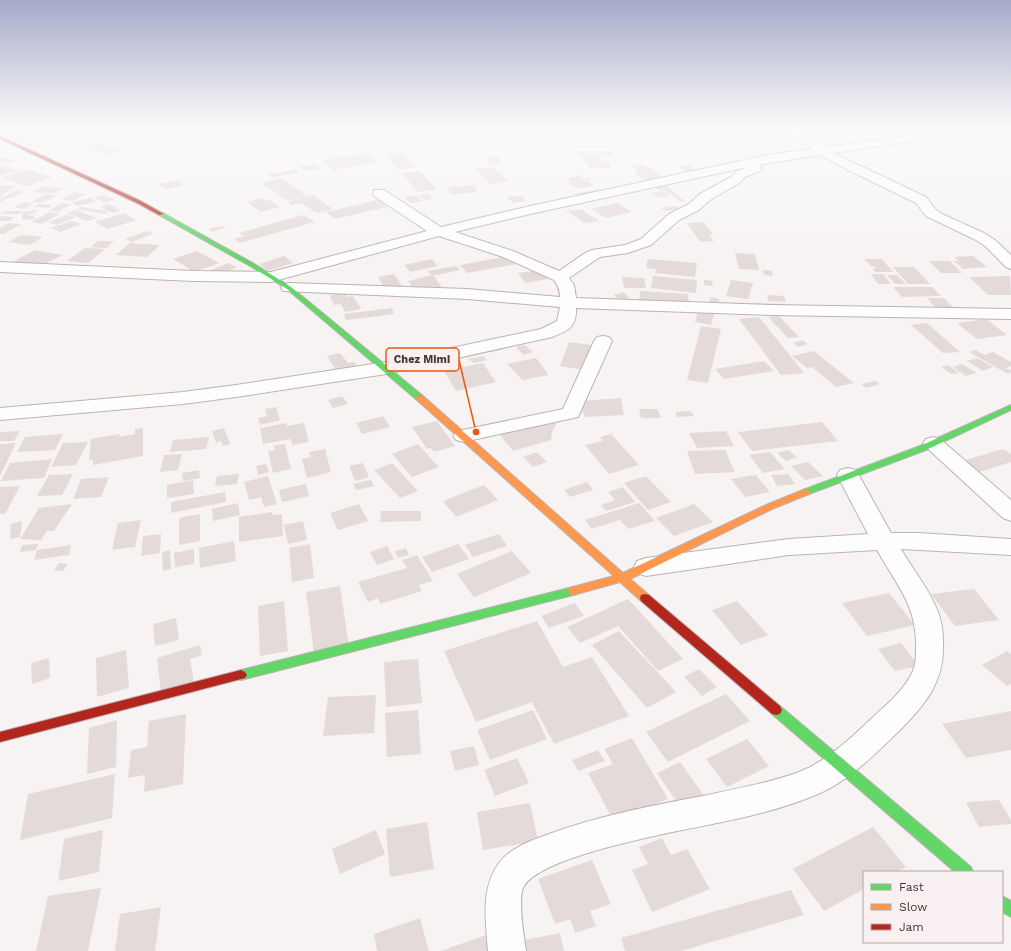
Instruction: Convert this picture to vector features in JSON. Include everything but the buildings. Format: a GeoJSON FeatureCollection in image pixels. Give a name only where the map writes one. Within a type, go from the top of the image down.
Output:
{"type":"FeatureCollection","features":[{"type":"Feature","properties":{"kind":"street"},"geometry":{"type":"LineString","coordinates":[[71,170],[139,202],[289,288],[386,368],[622,578],[965,871]]}},
{"type":"Feature","properties":{"kind":"street"},"geometry":{"type":"LineString","coordinates":[[0,267],[193,276],[272,277],[439,232],[530,210],[715,170]]}},
{"type":"Feature","properties":{"kind":"street"},"geometry":{"type":"LineString","coordinates":[[560,277],[597,252],[628,249],[646,242],[674,217],[694,207],[705,197],[735,180],[741,174],[749,170]]}},
{"type":"Feature","properties":{"kind":"street"},"geometry":{"type":"LineString","coordinates":[[861,170],[921,200],[937,218],[990,243],[1011,264]]}},
{"type":"Feature","properties":{"kind":"street"},"geometry":{"type":"LineString","coordinates":[[0,414],[183,398],[386,368],[546,333],[565,324],[569,303],[566,285],[560,277],[508,254],[439,232],[379,193]]}},
{"type":"Feature","properties":{"kind":"street"},"geometry":{"type":"LineString","coordinates":[[289,288],[467,294],[569,303],[771,310],[1011,314]]}},
{"type":"Feature","properties":{"kind":"street"},"geometry":{"type":"LineString","coordinates":[[463,436],[571,413],[604,341]]}},
{"type":"Feature","properties":{"kind":"street"},"geometry":{"type":"LineString","coordinates":[[0,737],[622,578],[769,507],[933,443],[988,419],[1011,407]]}},
{"type":"Feature","properties":{"kind":"street"},"geometry":{"type":"LineString","coordinates":[[933,443],[1011,513]]}},
{"type":"Feature","properties":{"kind":"street"},"geometry":{"type":"LineString","coordinates":[[507,951],[504,925],[506,887],[512,873],[524,863],[537,855],[578,840],[626,827],[767,796],[807,784],[842,765],[899,712],[916,692],[927,671],[930,643],[928,621],[918,598],[883,541],[848,475]]}},
{"type":"Feature","properties":{"kind":"street"},"geometry":{"type":"LineString","coordinates":[[646,566],[683,563],[789,547],[883,541],[926,541],[1011,547]]}},
{"type":"Feature","properties":{"kind":"street"},"geometry":{"type":"LineString","coordinates":[[1003,903],[1011,910]]}},
{"type":"Feature","properties":{"kind":"traffic: fast"},"geometry":{"type":"LineString","coordinates":[[161,214],[254,266],[289,288],[420,398]]}},
{"type":"Feature","properties":{"kind":"traffic: fast"},"geometry":{"type":"LineString","coordinates":[[806,492],[923,448],[1011,407]]}},
{"type":"Feature","properties":{"kind":"traffic: fast"},"geometry":{"type":"LineString","coordinates":[[241,675],[573,591]]}},
{"type":"Feature","properties":{"kind":"traffic: fast"},"geometry":{"type":"LineString","coordinates":[[776,710],[965,871]]}},
{"type":"Feature","properties":{"kind":"traffic: fast"},"geometry":{"type":"LineString","coordinates":[[1003,904],[1011,910]]}},
{"type":"Feature","properties":{"kind":"traffic: slow"},"geometry":{"type":"LineString","coordinates":[[420,398],[645,598]]}},
{"type":"Feature","properties":{"kind":"traffic: slow"},"geometry":{"type":"LineString","coordinates":[[573,591],[622,578],[769,507],[806,492]]}},
{"type":"Feature","properties":{"kind":"traffic: jam"},"geometry":{"type":"LineString","coordinates":[[71,170],[161,214]]}},
{"type":"Feature","properties":{"kind":"traffic: jam"},"geometry":{"type":"LineString","coordinates":[[645,598],[776,710]]}},
{"type":"Feature","properties":{"kind":"traffic: jam"},"geometry":{"type":"LineString","coordinates":[[0,737],[241,675]]}},
{"type":"Feature","properties":{"kind":"place","name":"Chez Mimi"},"geometry":{"type":"Point","coordinates":[476,432]}}]}
